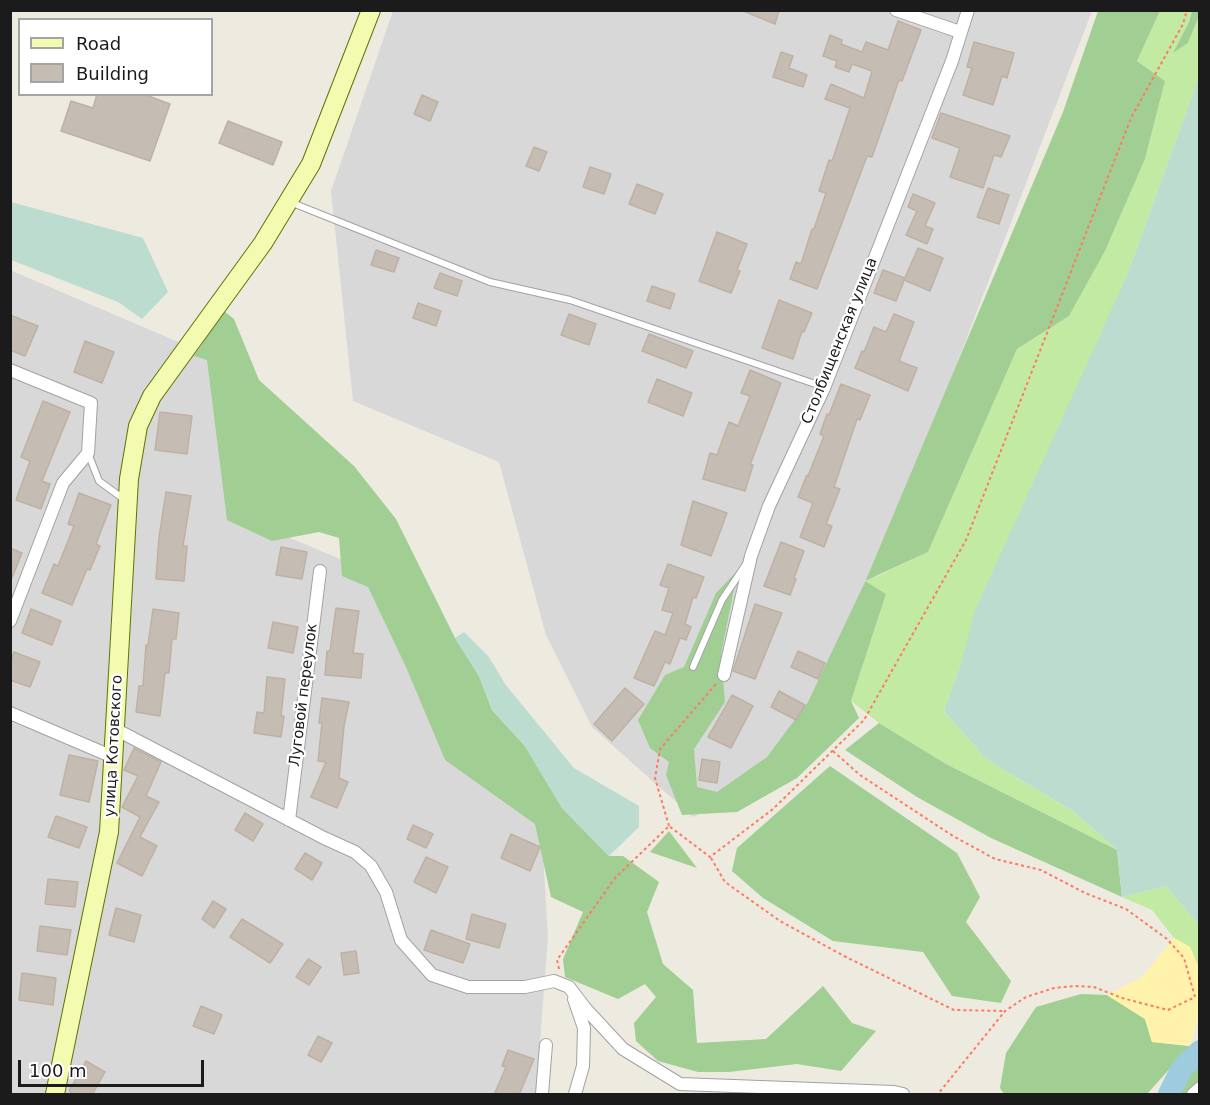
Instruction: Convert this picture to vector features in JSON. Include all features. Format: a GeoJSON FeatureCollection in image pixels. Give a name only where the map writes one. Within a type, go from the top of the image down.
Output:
{"type":"FeatureCollection","features":[{"type":"Feature","properties":{"kind":"street","name":"улица Котовского"},"geometry":{"type":"LineString","coordinates":[[55,1095],[109,832],[129,479],[138,426],[152,396],[290,202],[311,164],[371,10]]}},
{"type":"Feature","properties":{"kind":"street"},"geometry":{"type":"LineString","coordinates":[[896,10],[960,32]]}},
{"type":"Feature","properties":{"kind":"street","name":"Столбищенская улица"},"geometry":{"type":"LineString","coordinates":[[724,675],[751,556],[770,506],[824,387],[952,61],[968,10]]}},
{"type":"Feature","properties":{"kind":"street"},"geometry":{"type":"LineString","coordinates":[[10,370],[91,403],[88,453],[63,483],[10,621]]}},
{"type":"Feature","properties":{"kind":"street","name":"Луговой переулок"},"geometry":{"type":"LineString","coordinates":[[289,820],[320,571]]}},
{"type":"Feature","properties":{"kind":"street"},"geometry":{"type":"LineString","coordinates":[[10,713],[113,757]]}},
{"type":"Feature","properties":{"kind":"street"},"geometry":{"type":"LineString","coordinates":[[115,729],[355,852],[371,866],[386,892],[401,940],[432,975],[468,987],[525,987],[554,981],[565,985],[623,1049],[680,1084],[894,1092],[903,1095]]}},
{"type":"Feature","properties":{"kind":"street"},"geometry":{"type":"LineString","coordinates":[[565,985],[584,1028],[583,1066],[575,1095]]}},
{"type":"Feature","properties":{"kind":"street"},"geometry":{"type":"LineString","coordinates":[[542,1095],[546,1045]]}},
{"type":"Feature","properties":{"kind":"street"},"geometry":{"type":"LineString","coordinates":[[1193,1095],[1200,1088]]}},
{"type":"Feature","properties":{"kind":"lane"},"geometry":{"type":"LineString","coordinates":[[290,202],[490,282],[570,300],[824,387]]}},
{"type":"Feature","properties":{"kind":"lane"},"geometry":{"type":"LineString","coordinates":[[88,453],[99,481],[128,502]]}},
{"type":"Feature","properties":{"kind":"lane"},"geometry":{"type":"LineString","coordinates":[[693,668],[722,600],[751,556]]}},
{"type":"Feature","properties":{"kind":"path"},"geometry":{"type":"LineString","coordinates":[[710,857],[773,809],[864,720],[966,540],[1131,118],[1183,24],[1187,10]]}},
{"type":"Feature","properties":{"kind":"path"},"geometry":{"type":"LineString","coordinates":[[724,675],[660,749],[655,778],[669,826],[710,857],[724,882],[780,921],[844,956],[954,1010],[1005,1011]]}},
{"type":"Feature","properties":{"kind":"path"},"geometry":{"type":"LineString","coordinates":[[832,751],[860,775],[953,836],[995,859],[1041,870],[1085,893],[1126,909],[1167,939],[1184,957],[1195,997],[1168,1010],[1122,998],[1094,987],[1054,988],[1026,997],[1005,1011],[938,1095]]}},
{"type":"Feature","properties":{"kind":"path"},"geometry":{"type":"LineString","coordinates":[[565,985],[558,960],[615,878],[669,826]]}},
{"type":"Feature","properties":{"kind":"shaded area"},"geometry":{"type":"Polygon","coordinates":[[[393,11],[1092,11],[805,760],[693,817],[592,727],[546,635],[499,462],[353,401],[331,191],[393,11]]]}},
{"type":"Feature","properties":{"kind":"shaded area"},"geometry":{"type":"Polygon","coordinates":[[[10,270],[211,356],[238,516],[378,575],[541,820],[548,937],[536,1094],[11,1094],[10,270]]]}},
{"type":"Feature","properties":{"kind":"green space"},"geometry":{"type":"Polygon","coordinates":[[[1098,11],[1160,11],[1137,61],[1165,81],[1145,159],[1105,251],[1069,316],[1017,349],[928,552],[866,581],[1063,112],[1098,11]]]}},
{"type":"Feature","properties":{"kind":"green space"},"geometry":{"type":"Polygon","coordinates":[[[1160,11],[1192,11],[1174,52],[1188,43],[1199,16],[1199,77],[1128,273],[961,663],[944,711],[986,759],[1073,811],[1117,850],[946,764],[879,723],[851,701],[886,594],[865,582],[928,552],[1017,349],[1069,316],[1105,251],[1145,159],[1165,81],[1137,61],[1160,11]]]}},
{"type":"Feature","properties":{"kind":"green space"},"geometry":{"type":"Polygon","coordinates":[[[1192,11],[1199,11],[1199,16],[1188,43],[1173,53],[1189,22],[1192,11]]]}},
{"type":"Feature","properties":{"kind":"green space"},"geometry":{"type":"Polygon","coordinates":[[[1199,77],[1199,925],[1166,886],[1122,897],[1117,850],[1073,811],[986,759],[944,711],[961,663],[975,610],[1128,273],[1199,77]]]}},
{"type":"Feature","properties":{"kind":"green space"},"geometry":{"type":"Polygon","coordinates":[[[11,202],[143,238],[168,292],[142,319],[118,302],[11,260],[11,202]]]}},
{"type":"Feature","properties":{"kind":"green space"},"geometry":{"type":"Polygon","coordinates":[[[224,311],[234,319],[259,380],[354,466],[396,519],[455,638],[479,676],[492,710],[525,746],[562,808],[609,856],[623,856],[659,882],[647,912],[663,964],[693,990],[697,1043],[766,1039],[823,986],[852,1023],[876,1031],[841,1071],[797,1064],[729,1072],[698,1072],[658,1061],[636,1041],[634,1023],[656,997],[645,984],[618,999],[565,977],[563,959],[583,912],[551,897],[535,824],[445,760],[406,667],[368,587],[342,576],[339,538],[319,532],[272,541],[227,520],[207,360],[194,356],[224,311]]]}},
{"type":"Feature","properties":{"kind":"green space"},"geometry":{"type":"Polygon","coordinates":[[[738,570],[721,654],[725,702],[694,749],[697,787],[717,792],[767,757],[808,702],[865,581],[886,594],[851,701],[859,718],[797,778],[737,812],[682,815],[666,775],[669,762],[650,748],[638,720],[665,675],[684,667],[716,593],[738,570]]]}},
{"type":"Feature","properties":{"kind":"green space"},"geometry":{"type":"Polygon","coordinates":[[[464,632],[489,657],[505,684],[574,768],[639,806],[639,827],[609,856],[562,808],[525,746],[492,710],[479,676],[455,638],[464,632]]]}},
{"type":"Feature","properties":{"kind":"green space"},"geometry":{"type":"Polygon","coordinates":[[[879,723],[946,764],[1117,850],[1122,897],[991,838],[917,797],[845,750],[879,723]]]}},
{"type":"Feature","properties":{"kind":"green space"},"geometry":{"type":"Polygon","coordinates":[[[830,766],[957,853],[980,897],[966,922],[1011,981],[1001,1003],[952,996],[923,952],[833,941],[763,898],[732,871],[737,848],[830,766]]]}},
{"type":"Feature","properties":{"kind":"green space"},"geometry":{"type":"Polygon","coordinates":[[[669,831],[697,868],[650,852],[669,831]]]}},
{"type":"Feature","properties":{"kind":"green space"},"geometry":{"type":"Polygon","coordinates":[[[1166,886],[1199,925],[1199,968],[1190,947],[1174,938],[1152,910],[1122,897],[1166,886]]]}},
{"type":"Feature","properties":{"kind":"green space"},"geometry":{"type":"Polygon","coordinates":[[[1081,994],[1107,995],[1145,1019],[1152,1042],[1190,1046],[1147,1094],[1004,1094],[1000,1088],[1006,1053],[1036,1007],[1081,994]]]}},
{"type":"Feature","properties":{"kind":"green space"},"geometry":{"type":"Polygon","coordinates":[[[1199,1056],[1199,1084],[1191,1094],[1171,1094],[1188,1067],[1199,1056]]]}},
{"type":"Feature","properties":{"kind":"sand"},"geometry":{"type":"Polygon","coordinates":[[[1174,938],[1190,947],[1199,968],[1199,1015],[1190,1046],[1152,1042],[1145,1019],[1107,995],[1142,977],[1174,938]]]}},
{"type":"Feature","properties":{"kind":"building"},"geometry":{"type":"Polygon","coordinates":[[[741,10],[779,10],[775,24],[741,10]]]}},
{"type":"Feature","properties":{"kind":"building"},"geometry":{"type":"Polygon","coordinates":[[[898,21],[921,30],[902,81],[899,80],[872,157],[867,156],[817,289],[790,279],[796,262],[801,264],[812,229],[814,229],[826,193],[819,191],[850,108],[825,99],[831,84],[864,98],[872,71],[852,64],[849,72],[835,67],[837,61],[823,56],[830,35],[842,40],[841,44],[862,52],[866,42],[888,50],[898,21]]]}},
{"type":"Feature","properties":{"kind":"building"},"geometry":{"type":"Polygon","coordinates":[[[974,42],[1014,53],[1007,78],[1002,76],[993,105],[963,95],[972,68],[967,67],[974,42]]]}},
{"type":"Feature","properties":{"kind":"building"},"geometry":{"type":"Polygon","coordinates":[[[781,52],[793,56],[789,68],[807,75],[803,87],[773,77],[781,52]]]}},
{"type":"Feature","properties":{"kind":"building"},"geometry":{"type":"Polygon","coordinates":[[[422,95],[438,102],[430,121],[414,114],[422,95]]]}},
{"type":"Feature","properties":{"kind":"building"},"geometry":{"type":"Polygon","coordinates":[[[96,96],[148,96],[170,104],[150,161],[61,131],[71,101],[93,108],[96,96]]]}},
{"type":"Feature","properties":{"kind":"building"},"geometry":{"type":"Polygon","coordinates":[[[941,113],[1010,136],[1001,157],[994,155],[983,188],[950,177],[960,148],[932,138],[941,113]]]}},
{"type":"Feature","properties":{"kind":"building"},"geometry":{"type":"Polygon","coordinates":[[[228,121],[282,142],[273,165],[219,143],[228,121]]]}},
{"type":"Feature","properties":{"kind":"building"},"geometry":{"type":"Polygon","coordinates":[[[534,147],[547,152],[539,171],[526,166],[534,147]]]}},
{"type":"Feature","properties":{"kind":"building"},"geometry":{"type":"Polygon","coordinates":[[[590,167],[611,174],[604,194],[583,187],[590,167]]]}},
{"type":"Feature","properties":{"kind":"building"},"geometry":{"type":"Polygon","coordinates":[[[637,184],[663,194],[655,214],[629,204],[637,184]]]}},
{"type":"Feature","properties":{"kind":"building"},"geometry":{"type":"Polygon","coordinates":[[[988,188],[1009,195],[999,224],[977,217],[988,188]]]}},
{"type":"Feature","properties":{"kind":"building"},"geometry":{"type":"Polygon","coordinates":[[[913,194],[935,203],[925,226],[933,229],[927,244],[906,235],[917,211],[908,207],[913,194]]]}},
{"type":"Feature","properties":{"kind":"building"},"geometry":{"type":"Polygon","coordinates":[[[717,232],[747,244],[731,293],[699,281],[717,232]]]}},
{"type":"Feature","properties":{"kind":"building"},"geometry":{"type":"Polygon","coordinates":[[[918,248],[943,258],[930,291],[904,280],[918,248]]]}},
{"type":"Feature","properties":{"kind":"building"},"geometry":{"type":"Polygon","coordinates":[[[376,250],[399,258],[394,272],[371,265],[376,250]]]}},
{"type":"Feature","properties":{"kind":"building"},"geometry":{"type":"Polygon","coordinates":[[[883,270],[905,278],[896,301],[874,293],[883,270]]]}},
{"type":"Feature","properties":{"kind":"building"},"geometry":{"type":"Polygon","coordinates":[[[440,273],[462,281],[457,296],[434,288],[440,273]]]}},
{"type":"Feature","properties":{"kind":"building"},"geometry":{"type":"Polygon","coordinates":[[[652,286],[675,294],[670,309],[647,301],[652,286]]]}},
{"type":"Feature","properties":{"kind":"building"},"geometry":{"type":"Polygon","coordinates":[[[779,300],[812,313],[804,332],[802,331],[793,359],[762,348],[779,300]]]}},
{"type":"Feature","properties":{"kind":"building"},"geometry":{"type":"Polygon","coordinates":[[[418,303],[441,311],[436,326],[413,318],[418,303]]]}},
{"type":"Feature","properties":{"kind":"building"},"geometry":{"type":"Polygon","coordinates":[[[569,314],[596,324],[589,345],[561,335],[569,314]]]}},
{"type":"Feature","properties":{"kind":"building"},"geometry":{"type":"Polygon","coordinates":[[[894,314],[914,322],[899,361],[917,368],[908,391],[855,368],[874,327],[886,332],[894,314]]]}},
{"type":"Feature","properties":{"kind":"building"},"geometry":{"type":"Polygon","coordinates":[[[10,315],[38,326],[25,356],[10,350],[10,315]]]}},
{"type":"Feature","properties":{"kind":"building"},"geometry":{"type":"Polygon","coordinates":[[[649,334],[693,351],[686,368],[642,351],[649,334]]]}},
{"type":"Feature","properties":{"kind":"building"},"geometry":{"type":"Polygon","coordinates":[[[85,341],[114,352],[102,383],[74,372],[85,341]]]}},
{"type":"Feature","properties":{"kind":"building"},"geometry":{"type":"Polygon","coordinates":[[[750,370],[781,383],[750,465],[753,465],[745,491],[703,479],[710,453],[717,455],[729,422],[738,426],[750,396],[741,393],[750,370]]]}},
{"type":"Feature","properties":{"kind":"building"},"geometry":{"type":"Polygon","coordinates":[[[657,379],[692,393],[683,416],[648,402],[657,379]]]}},
{"type":"Feature","properties":{"kind":"building"},"geometry":{"type":"Polygon","coordinates":[[[841,384],[870,395],[860,420],[857,419],[834,487],[840,489],[826,524],[832,526],[824,547],[800,537],[813,503],[798,497],[824,436],[820,434],[841,384]]]}},
{"type":"Feature","properties":{"kind":"building"},"geometry":{"type":"Polygon","coordinates":[[[43,401],[70,412],[42,481],[50,484],[41,509],[16,500],[30,461],[21,457],[43,401]]]}},
{"type":"Feature","properties":{"kind":"building"},"geometry":{"type":"Polygon","coordinates":[[[160,412],[192,416],[187,454],[155,450],[160,412]]]}},
{"type":"Feature","properties":{"kind":"building"},"geometry":{"type":"Polygon","coordinates":[[[166,492],[191,496],[183,546],[187,546],[184,581],[156,579],[159,537],[166,492]]]}},
{"type":"Feature","properties":{"kind":"building"},"geometry":{"type":"Polygon","coordinates":[[[79,493],[111,505],[96,544],[100,546],[90,570],[87,569],[72,605],[42,593],[54,564],[58,566],[74,526],[68,524],[79,493]]]}},
{"type":"Feature","properties":{"kind":"building"},"geometry":{"type":"Polygon","coordinates":[[[693,501],[727,513],[711,556],[681,545],[693,501]]]}},
{"type":"Feature","properties":{"kind":"building"},"geometry":{"type":"Polygon","coordinates":[[[781,542],[804,551],[790,595],[764,586],[781,542]]]}},
{"type":"Feature","properties":{"kind":"building"},"geometry":{"type":"Polygon","coordinates":[[[281,547],[307,552],[302,579],[276,575],[281,547]]]}},
{"type":"Feature","properties":{"kind":"building"},"geometry":{"type":"Polygon","coordinates":[[[10,548],[22,553],[11,580],[10,580],[10,548]]]}},
{"type":"Feature","properties":{"kind":"building"},"geometry":{"type":"Polygon","coordinates":[[[668,564],[704,577],[696,598],[693,597],[685,624],[691,627],[686,640],[680,638],[670,664],[665,662],[654,686],[634,678],[655,631],[665,635],[673,613],[662,610],[669,588],[660,585],[668,564]]]}},
{"type":"Feature","properties":{"kind":"building"},"geometry":{"type":"Polygon","coordinates":[[[755,604],[782,613],[755,679],[733,671],[755,604]]]}},
{"type":"Feature","properties":{"kind":"building"},"geometry":{"type":"Polygon","coordinates":[[[336,608],[359,611],[353,653],[363,654],[361,678],[325,675],[327,651],[330,651],[336,608]]]}},
{"type":"Feature","properties":{"kind":"building"},"geometry":{"type":"Polygon","coordinates":[[[31,609],[61,621],[52,645],[22,633],[31,609]]]}},
{"type":"Feature","properties":{"kind":"building"},"geometry":{"type":"Polygon","coordinates":[[[153,609],[179,613],[176,639],[172,639],[169,673],[165,673],[160,716],[136,712],[139,686],[143,686],[146,645],[148,645],[153,609]]]}},
{"type":"Feature","properties":{"kind":"building"},"geometry":{"type":"Polygon","coordinates":[[[273,622],[298,627],[293,653],[268,648],[273,622]]]}},
{"type":"Feature","properties":{"kind":"building"},"geometry":{"type":"Polygon","coordinates":[[[798,651],[825,663],[818,679],[791,667],[798,651]]]}},
{"type":"Feature","properties":{"kind":"building"},"geometry":{"type":"Polygon","coordinates":[[[14,652],[40,662],[30,687],[10,680],[10,662],[14,652]]]}},
{"type":"Feature","properties":{"kind":"building"},"geometry":{"type":"Polygon","coordinates":[[[267,677],[285,679],[281,737],[254,733],[257,712],[264,713],[267,677]]]}},
{"type":"Feature","properties":{"kind":"building"},"geometry":{"type":"Polygon","coordinates":[[[625,688],[644,704],[612,741],[594,724],[625,688]]]}},
{"type":"Feature","properties":{"kind":"building"},"geometry":{"type":"Polygon","coordinates":[[[779,691],[805,705],[796,720],[771,707],[779,691]]]}},
{"type":"Feature","properties":{"kind":"building"},"geometry":{"type":"Polygon","coordinates":[[[732,695],[753,706],[731,748],[708,737],[732,695]]]}},
{"type":"Feature","properties":{"kind":"building"},"geometry":{"type":"Polygon","coordinates":[[[322,698],[349,702],[344,726],[339,778],[348,782],[337,808],[311,797],[326,762],[318,761],[322,698]]]}},
{"type":"Feature","properties":{"kind":"building"},"geometry":{"type":"Polygon","coordinates":[[[134,748],[161,762],[146,796],[159,802],[140,837],[157,846],[142,876],[117,863],[140,817],[122,807],[138,776],[124,770],[134,748]]]}},
{"type":"Feature","properties":{"kind":"building"},"geometry":{"type":"Polygon","coordinates":[[[69,755],[98,761],[89,802],[60,795],[69,755]]]}},
{"type":"Feature","properties":{"kind":"building"},"geometry":{"type":"Polygon","coordinates":[[[702,759],[720,762],[717,783],[699,780],[702,759]]]}},
{"type":"Feature","properties":{"kind":"building"},"geometry":{"type":"Polygon","coordinates":[[[245,813],[263,824],[253,841],[235,830],[245,813]]]}},
{"type":"Feature","properties":{"kind":"building"},"geometry":{"type":"Polygon","coordinates":[[[56,816],[87,827],[79,848],[48,837],[56,816]]]}},
{"type":"Feature","properties":{"kind":"building"},"geometry":{"type":"Polygon","coordinates":[[[413,825],[433,834],[426,848],[407,839],[413,825]]]}},
{"type":"Feature","properties":{"kind":"building"},"geometry":{"type":"Polygon","coordinates":[[[511,834],[540,847],[530,871],[501,858],[511,834]]]}},
{"type":"Feature","properties":{"kind":"building"},"geometry":{"type":"Polygon","coordinates":[[[305,853],[322,863],[312,880],[295,869],[305,853]]]}},
{"type":"Feature","properties":{"kind":"building"},"geometry":{"type":"Polygon","coordinates":[[[426,857],[448,867],[436,893],[414,882],[426,857]]]}},
{"type":"Feature","properties":{"kind":"building"},"geometry":{"type":"Polygon","coordinates":[[[48,879],[78,882],[75,907],[45,904],[48,879]]]}},
{"type":"Feature","properties":{"kind":"building"},"geometry":{"type":"Polygon","coordinates":[[[213,901],[226,909],[214,928],[202,919],[213,901]]]}},
{"type":"Feature","properties":{"kind":"building"},"geometry":{"type":"Polygon","coordinates":[[[116,908],[141,915],[134,942],[109,935],[116,908]]]}},
{"type":"Feature","properties":{"kind":"building"},"geometry":{"type":"Polygon","coordinates":[[[472,914],[506,924],[499,948],[466,939],[472,914]]]}},
{"type":"Feature","properties":{"kind":"building"},"geometry":{"type":"Polygon","coordinates":[[[242,919],[283,944],[270,963],[230,937],[242,919]]]}},
{"type":"Feature","properties":{"kind":"building"},"geometry":{"type":"Polygon","coordinates":[[[40,926],[71,930],[67,955],[37,951],[40,926]]]}},
{"type":"Feature","properties":{"kind":"building"},"geometry":{"type":"Polygon","coordinates":[[[431,930],[470,944],[463,963],[424,950],[431,930]]]}},
{"type":"Feature","properties":{"kind":"building"},"geometry":{"type":"Polygon","coordinates":[[[356,951],[359,973],[344,975],[341,953],[356,951]]]}},
{"type":"Feature","properties":{"kind":"building"},"geometry":{"type":"Polygon","coordinates":[[[308,959],[321,967],[309,985],[296,977],[308,959]]]}},
{"type":"Feature","properties":{"kind":"building"},"geometry":{"type":"Polygon","coordinates":[[[22,973],[56,978],[53,1005],[19,1000],[22,973]]]}},
{"type":"Feature","properties":{"kind":"building"},"geometry":{"type":"Polygon","coordinates":[[[201,1006],[222,1015],[214,1034],[193,1026],[201,1006]]]}},
{"type":"Feature","properties":{"kind":"building"},"geometry":{"type":"Polygon","coordinates":[[[318,1036],[332,1043],[321,1062],[308,1055],[318,1036]]]}},
{"type":"Feature","properties":{"kind":"building"},"geometry":{"type":"Polygon","coordinates":[[[508,1050],[534,1059],[519,1095],[494,1095],[506,1067],[502,1066],[508,1050]]]}},
{"type":"Feature","properties":{"kind":"building"},"geometry":{"type":"Polygon","coordinates":[[[86,1061],[105,1072],[92,1095],[75,1095],[69,1091],[86,1061]]]}},
{"type":"Feature","properties":{"kind":"waterway"},"geometry":{"type":"LineString","coordinates":[[1169,1094],[1182,1068],[1200,1051]]}}]}
